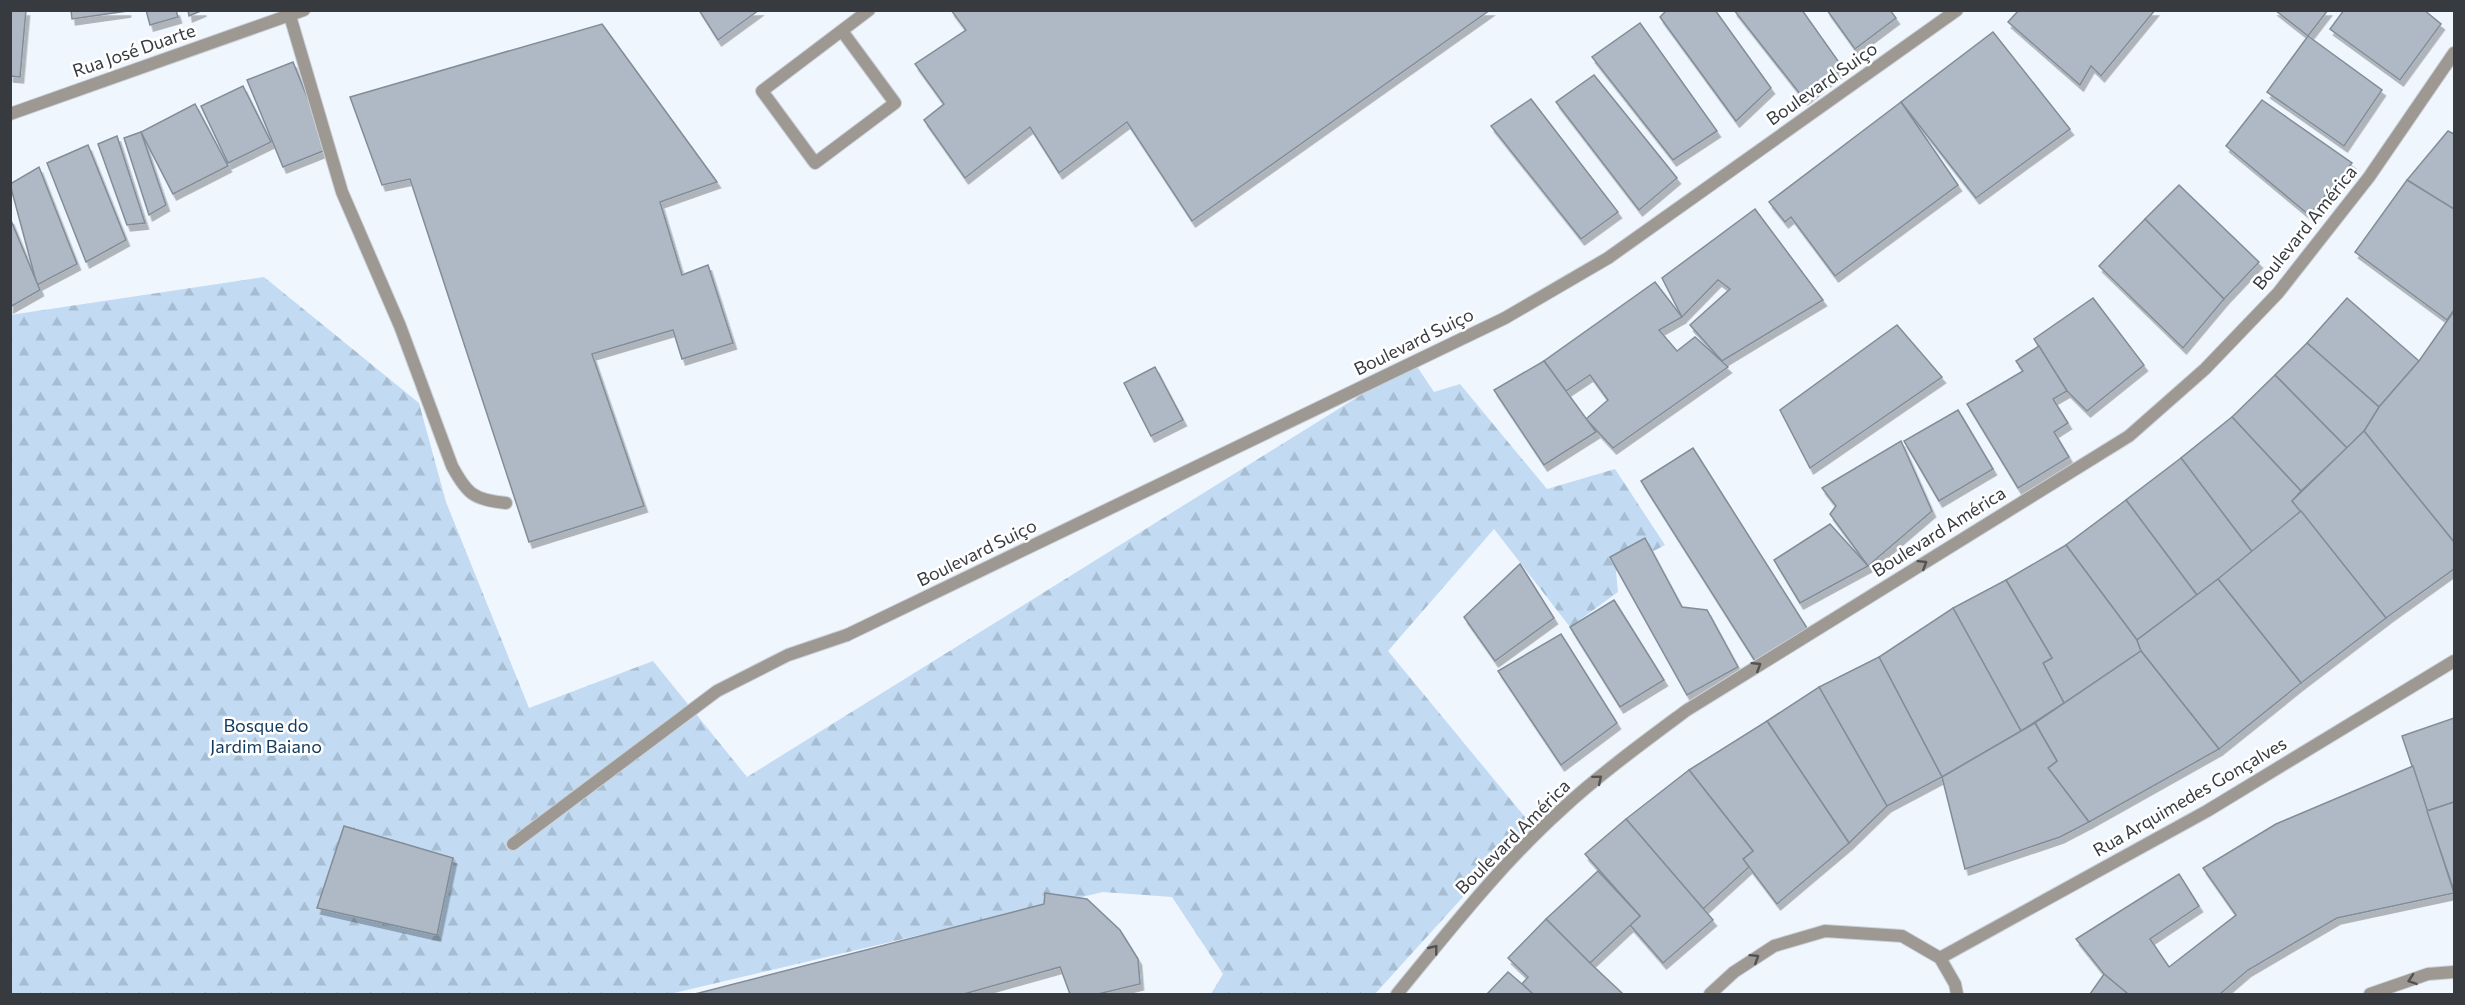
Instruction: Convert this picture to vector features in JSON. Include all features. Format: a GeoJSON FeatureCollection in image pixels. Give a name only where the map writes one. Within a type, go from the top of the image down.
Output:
{"type":"FeatureCollection","features":[{"type":"Feature","properties":{"kind":"street","name":"Rua José Duarte"},"geometry":{"type":"LineString","coordinates":[[10,114],[304,10]]}},
{"type":"Feature","properties":{"kind":"street"},"geometry":{"type":"LineString","coordinates":[[842,31],[895,103],[815,163],[762,91],[869,10]]}},
{"type":"Feature","properties":{"kind":"street","name":"Boulevard Suiço"},"geometry":{"type":"LineString","coordinates":[[513,844],[717,691],[788,655],[847,635],[1505,318],[1608,258],[1957,10]]}},
{"type":"Feature","properties":{"kind":"street"},"geometry":{"type":"LineString","coordinates":[[290,16],[342,192],[400,326],[453,466],[463,487],[482,501],[506,503]]}},
{"type":"Feature","properties":{"kind":"street","name":"Boulevard América"},"geometry":{"type":"LineString","coordinates":[[1397,994],[1485,887],[1561,810],[1618,762],[1687,710],[2129,436],[2196,376],[2278,293],[2369,177],[2454,53]]}},
{"type":"Feature","properties":{"kind":"street","name":"Rua Arquimedes Gonçalves"},"geometry":{"type":"LineString","coordinates":[[1940,958],[2207,811],[2454,661]]}},
{"type":"Feature","properties":{"kind":"street"},"geometry":{"type":"LineString","coordinates":[[1710,994],[1734,972],[1774,946],[1825,931],[1902,936],[1940,958],[1955,984],[1957,994]]}},
{"type":"Feature","properties":{"kind":"street"},"geometry":{"type":"LineString","coordinates":[[2370,994],[2428,974],[2454,972]]}},
{"type":"Feature","properties":{"kind":"green space","name":"Bosque do Jardim Baiano"},"geometry":{"type":"Polygon","coordinates":[[[264,277],[419,403],[446,502],[529,708],[653,661],[747,777],[1414,362],[1434,392],[1460,384],[1547,489],[1615,469],[1665,545],[1616,571],[1618,592],[1570,627],[1494,529],[1388,651],[1530,823],[1375,994],[1211,994],[1223,974],[1172,897],[1103,892],[670,994],[11,994],[10,315],[264,277]]]}},
{"type":"Feature","properties":{"kind":"building"},"geometry":{"type":"Polygon","coordinates":[[[10,10],[26,10],[20,77],[10,76],[10,10]]]}},
{"type":"Feature","properties":{"kind":"building"},"geometry":{"type":"Polygon","coordinates":[[[71,10],[127,10],[127,11],[72,19],[71,10]]]}},
{"type":"Feature","properties":{"kind":"building"},"geometry":{"type":"Polygon","coordinates":[[[146,10],[176,10],[178,17],[150,25],[146,10]]]}},
{"type":"Feature","properties":{"kind":"building"},"geometry":{"type":"Polygon","coordinates":[[[188,10],[203,10],[189,16],[188,10]]]}},
{"type":"Feature","properties":{"kind":"building"},"geometry":{"type":"Polygon","coordinates":[[[699,10],[759,10],[718,40],[699,10]]]}},
{"type":"Feature","properties":{"kind":"building"},"geometry":{"type":"Polygon","coordinates":[[[951,10],[1490,10],[1192,221],[1127,122],[1059,173],[1030,127],[965,178],[924,120],[944,104],[915,64],[966,30],[951,10]]]}},
{"type":"Feature","properties":{"kind":"building"},"geometry":{"type":"Polygon","coordinates":[[[1667,10],[1715,10],[1771,88],[1736,121],[1660,17],[1667,10]]]}},
{"type":"Feature","properties":{"kind":"building"},"geometry":{"type":"Polygon","coordinates":[[[1734,10],[1802,10],[1843,68],[1804,99],[1734,10]]]}},
{"type":"Feature","properties":{"kind":"building"},"geometry":{"type":"Polygon","coordinates":[[[1827,10],[1890,10],[1896,18],[1855,49],[1827,10]]]}},
{"type":"Feature","properties":{"kind":"building"},"geometry":{"type":"Polygon","coordinates":[[[2019,10],[2155,10],[2101,76],[2091,66],[2080,85],[2008,22],[2019,10]]]}},
{"type":"Feature","properties":{"kind":"building"},"geometry":{"type":"Polygon","coordinates":[[[2275,10],[2328,10],[2308,36],[2275,10]]]}},
{"type":"Feature","properties":{"kind":"building"},"geometry":{"type":"Polygon","coordinates":[[[2344,10],[2424,10],[2441,24],[2400,80],[2330,29],[2344,10]]]}},
{"type":"Feature","properties":{"kind":"building"},"geometry":{"type":"Polygon","coordinates":[[[1640,23],[1717,131],[1673,160],[1592,57],[1640,23]]]}},
{"type":"Feature","properties":{"kind":"building"},"geometry":{"type":"Polygon","coordinates":[[[602,24],[717,182],[660,202],[682,275],[708,265],[733,343],[682,359],[673,330],[592,354],[644,506],[529,542],[410,179],[382,185],[350,97],[602,24]]]}},
{"type":"Feature","properties":{"kind":"building"},"geometry":{"type":"Polygon","coordinates":[[[1993,32],[2070,129],[1976,198],[1901,102],[1993,32]]]}},
{"type":"Feature","properties":{"kind":"building"},"geometry":{"type":"Polygon","coordinates":[[[2308,36],[2382,90],[2344,146],[2267,92],[2308,36]]]}},
{"type":"Feature","properties":{"kind":"building"},"geometry":{"type":"Polygon","coordinates":[[[293,62],[328,149],[283,167],[247,80],[293,62]]]}},
{"type":"Feature","properties":{"kind":"building"},"geometry":{"type":"Polygon","coordinates":[[[1594,75],[1677,178],[1639,210],[1556,102],[1594,75]]]}},
{"type":"Feature","properties":{"kind":"building"},"geometry":{"type":"Polygon","coordinates":[[[243,86],[271,142],[228,163],[201,106],[243,86]]]}},
{"type":"Feature","properties":{"kind":"building"},"geometry":{"type":"Polygon","coordinates":[[[1531,99],[1618,212],[1581,239],[1491,126],[1531,99]]]}},
{"type":"Feature","properties":{"kind":"building"},"geometry":{"type":"Polygon","coordinates":[[[2262,100],[2352,163],[2309,215],[2226,146],[2262,100]]]}},
{"type":"Feature","properties":{"kind":"building"},"geometry":{"type":"Polygon","coordinates":[[[1901,102],[1958,185],[1835,276],[1791,217],[1785,222],[1769,202],[1901,102]]]}},
{"type":"Feature","properties":{"kind":"building"},"geometry":{"type":"Polygon","coordinates":[[[195,104],[228,166],[173,194],[141,132],[195,104]]]}},
{"type":"Feature","properties":{"kind":"building"},"geometry":{"type":"Polygon","coordinates":[[[2448,131],[2454,134],[2454,210],[2407,180],[2448,131]]]}},
{"type":"Feature","properties":{"kind":"building"},"geometry":{"type":"Polygon","coordinates":[[[141,132],[166,205],[149,215],[124,138],[141,132]]]}},
{"type":"Feature","properties":{"kind":"building"},"geometry":{"type":"Polygon","coordinates":[[[117,136],[145,223],[127,225],[98,144],[117,136]]]}},
{"type":"Feature","properties":{"kind":"building"},"geometry":{"type":"Polygon","coordinates":[[[88,145],[126,240],[86,262],[47,163],[88,145]]]}},
{"type":"Feature","properties":{"kind":"building"},"geometry":{"type":"Polygon","coordinates":[[[39,167],[77,264],[37,285],[10,184],[39,167]]]}},
{"type":"Feature","properties":{"kind":"building"},"geometry":{"type":"Polygon","coordinates":[[[2407,180],[2454,209],[2454,310],[2447,320],[2355,252],[2407,180]]]}},
{"type":"Feature","properties":{"kind":"building"},"geometry":{"type":"Polygon","coordinates":[[[2179,185],[2259,262],[2224,299],[2145,219],[2179,185]]]}},
{"type":"Feature","properties":{"kind":"building"},"geometry":{"type":"Polygon","coordinates":[[[1755,209],[1823,300],[1722,361],[1690,325],[1730,289],[1718,280],[1682,317],[1662,278],[1755,209]]]}},
{"type":"Feature","properties":{"kind":"building"},"geometry":{"type":"Polygon","coordinates":[[[10,218],[40,290],[10,307],[10,218]]]}},
{"type":"Feature","properties":{"kind":"building"},"geometry":{"type":"Polygon","coordinates":[[[2145,219],[2224,299],[2183,348],[2099,266],[2145,219]]]}},
{"type":"Feature","properties":{"kind":"building"},"geometry":{"type":"Polygon","coordinates":[[[1655,282],[1682,317],[1659,330],[1677,351],[1695,337],[1728,367],[1613,448],[1586,419],[1608,400],[1590,375],[1566,391],[1544,361],[1655,282]]]}},
{"type":"Feature","properties":{"kind":"building"},"geometry":{"type":"Polygon","coordinates":[[[2093,298],[2144,365],[2087,411],[2067,391],[2034,339],[2093,298]]]}},
{"type":"Feature","properties":{"kind":"building"},"geometry":{"type":"Polygon","coordinates":[[[2347,298],[2419,361],[2379,407],[2307,343],[2347,298]]]}},
{"type":"Feature","properties":{"kind":"building"},"geometry":{"type":"Polygon","coordinates":[[[2454,311],[2454,542],[2364,431],[2379,407],[2419,361],[2454,311]]]}},
{"type":"Feature","properties":{"kind":"building"},"geometry":{"type":"Polygon","coordinates":[[[1897,325],[1942,377],[1810,468],[1780,410],[1897,325]]]}},
{"type":"Feature","properties":{"kind":"building"},"geometry":{"type":"Polygon","coordinates":[[[2307,343],[2379,407],[2364,431],[2347,448],[2275,375],[2307,343]]]}},
{"type":"Feature","properties":{"kind":"building"},"geometry":{"type":"Polygon","coordinates":[[[2039,346],[2067,391],[2053,399],[2068,423],[2054,432],[2069,457],[2018,488],[1967,404],[2023,371],[2016,361],[2039,346]]]}},
{"type":"Feature","properties":{"kind":"building"},"geometry":{"type":"Polygon","coordinates":[[[1544,361],[1596,432],[1544,465],[1494,390],[1544,361]]]}},
{"type":"Feature","properties":{"kind":"building"},"geometry":{"type":"Polygon","coordinates":[[[1155,367],[1183,420],[1151,436],[1124,383],[1155,367]]]}},
{"type":"Feature","properties":{"kind":"building"},"geometry":{"type":"Polygon","coordinates":[[[2275,375],[2347,448],[2301,491],[2232,417],[2275,375]]]}},
{"type":"Feature","properties":{"kind":"building"},"geometry":{"type":"Polygon","coordinates":[[[1958,410],[1993,469],[1939,501],[1904,441],[1958,410]]]}},
{"type":"Feature","properties":{"kind":"building"},"geometry":{"type":"Polygon","coordinates":[[[2232,417],[2301,491],[2292,501],[2301,511],[2253,553],[2181,458],[2232,417]]]}},
{"type":"Feature","properties":{"kind":"building"},"geometry":{"type":"Polygon","coordinates":[[[2364,431],[2454,542],[2454,569],[2386,618],[2292,501],[2364,431]]]}},
{"type":"Feature","properties":{"kind":"building"},"geometry":{"type":"Polygon","coordinates":[[[1901,441],[1932,511],[1868,566],[1830,514],[1836,506],[1822,488],[1901,441]]]}},
{"type":"Feature","properties":{"kind":"building"},"geometry":{"type":"Polygon","coordinates":[[[1693,448],[1807,628],[1755,661],[1641,481],[1693,448]]]}},
{"type":"Feature","properties":{"kind":"building"},"geometry":{"type":"Polygon","coordinates":[[[2181,458],[2253,553],[2197,595],[2126,500],[2181,458]]]}},
{"type":"Feature","properties":{"kind":"building"},"geometry":{"type":"Polygon","coordinates":[[[2126,500],[2197,595],[2137,640],[2066,545],[2126,500]]]}},
{"type":"Feature","properties":{"kind":"building"},"geometry":{"type":"Polygon","coordinates":[[[2301,511],[2386,618],[2301,683],[2218,579],[2301,511]]]}},
{"type":"Feature","properties":{"kind":"building"},"geometry":{"type":"Polygon","coordinates":[[[1830,524],[1868,566],[1800,603],[1774,560],[1830,524]]]}},
{"type":"Feature","properties":{"kind":"building"},"geometry":{"type":"Polygon","coordinates":[[[1645,538],[1682,607],[1707,610],[1738,667],[1687,695],[1610,557],[1645,538]]]}},
{"type":"Feature","properties":{"kind":"building"},"geometry":{"type":"Polygon","coordinates":[[[2066,545],[2137,640],[2141,651],[2064,703],[2043,663],[2052,658],[2006,580],[2066,545]]]}},
{"type":"Feature","properties":{"kind":"building"},"geometry":{"type":"Polygon","coordinates":[[[1520,564],[1554,618],[1495,661],[1464,617],[1520,564]]]}},
{"type":"Feature","properties":{"kind":"building"},"geometry":{"type":"Polygon","coordinates":[[[2218,579],[2301,683],[2219,749],[2141,651],[2137,640],[2218,579]]]}},
{"type":"Feature","properties":{"kind":"building"},"geometry":{"type":"Polygon","coordinates":[[[2006,580],[2052,658],[2043,663],[2064,703],[2021,731],[1953,608],[2006,580]]]}},
{"type":"Feature","properties":{"kind":"building"},"geometry":{"type":"Polygon","coordinates":[[[1614,600],[1664,680],[1620,707],[1570,627],[1614,600]]]}},
{"type":"Feature","properties":{"kind":"building"},"geometry":{"type":"Polygon","coordinates":[[[1953,608],[2021,731],[1942,777],[1879,657],[1953,608]]]}},
{"type":"Feature","properties":{"kind":"building"},"geometry":{"type":"Polygon","coordinates":[[[1561,634],[1617,723],[1561,765],[1498,671],[1561,634]]]}},
{"type":"Feature","properties":{"kind":"building"},"geometry":{"type":"Polygon","coordinates":[[[2141,651],[2219,749],[2089,822],[2048,768],[2057,761],[2035,723],[2141,651]]]}},
{"type":"Feature","properties":{"kind":"building"},"geometry":{"type":"Polygon","coordinates":[[[1879,657],[1942,777],[1887,806],[1819,687],[1879,657]]]}},
{"type":"Feature","properties":{"kind":"building"},"geometry":{"type":"Polygon","coordinates":[[[1819,687],[1887,806],[1849,843],[1767,721],[1819,687]]]}},
{"type":"Feature","properties":{"kind":"building"},"geometry":{"type":"Polygon","coordinates":[[[2454,718],[2454,802],[2427,811],[2402,736],[2454,718]]]}},
{"type":"Feature","properties":{"kind":"building"},"geometry":{"type":"Polygon","coordinates":[[[1767,721],[1849,843],[1777,904],[1743,859],[1753,851],[1689,770],[1767,721]]]}},
{"type":"Feature","properties":{"kind":"building"},"geometry":{"type":"Polygon","coordinates":[[[2035,723],[2057,761],[2048,768],[2089,822],[2060,837],[1965,869],[1942,777],[2035,723]]]}},
{"type":"Feature","properties":{"kind":"building"},"geometry":{"type":"Polygon","coordinates":[[[2413,766],[2454,893],[2337,918],[2248,970],[2220,994],[2128,994],[2104,974],[2076,939],[2179,874],[2199,906],[2150,939],[2169,967],[2236,915],[2203,868],[2276,824],[2413,766]]]}},
{"type":"Feature","properties":{"kind":"building"},"geometry":{"type":"Polygon","coordinates":[[[1689,770],[1753,851],[1743,859],[1749,867],[1703,909],[1626,819],[1689,770]]]}},
{"type":"Feature","properties":{"kind":"building"},"geometry":{"type":"Polygon","coordinates":[[[2454,802],[2454,891],[2427,811],[2454,802]]]}},
{"type":"Feature","properties":{"kind":"building"},"geometry":{"type":"Polygon","coordinates":[[[1626,819],[1713,920],[1663,963],[1630,925],[1640,916],[1585,854],[1626,819]]]}},
{"type":"Feature","properties":{"kind":"building"},"geometry":{"type":"Polygon","coordinates":[[[344,826],[453,858],[437,935],[317,908],[344,826]]]}},
{"type":"Feature","properties":{"kind":"building"},"geometry":{"type":"Polygon","coordinates":[[[1598,871],[1640,916],[1590,963],[1546,919],[1598,871]]]}},
{"type":"Feature","properties":{"kind":"building"},"geometry":{"type":"Polygon","coordinates":[[[1045,893],[1087,899],[1120,930],[1138,959],[1140,984],[1098,994],[1070,994],[1060,967],[964,994],[695,994],[1044,904],[1045,893]]]}},
{"type":"Feature","properties":{"kind":"building"},"geometry":{"type":"Polygon","coordinates":[[[1546,919],[1623,994],[1533,994],[1522,984],[1528,977],[1508,958],[1546,919]]]}},
{"type":"Feature","properties":{"kind":"building"},"geometry":{"type":"Polygon","coordinates":[[[1508,972],[1522,984],[1533,994],[1487,994],[1508,972]]]}},
{"type":"Feature","properties":{"kind":"building"},"geometry":{"type":"Polygon","coordinates":[[[2104,974],[2128,994],[2090,994],[2104,974]]]}}]}
